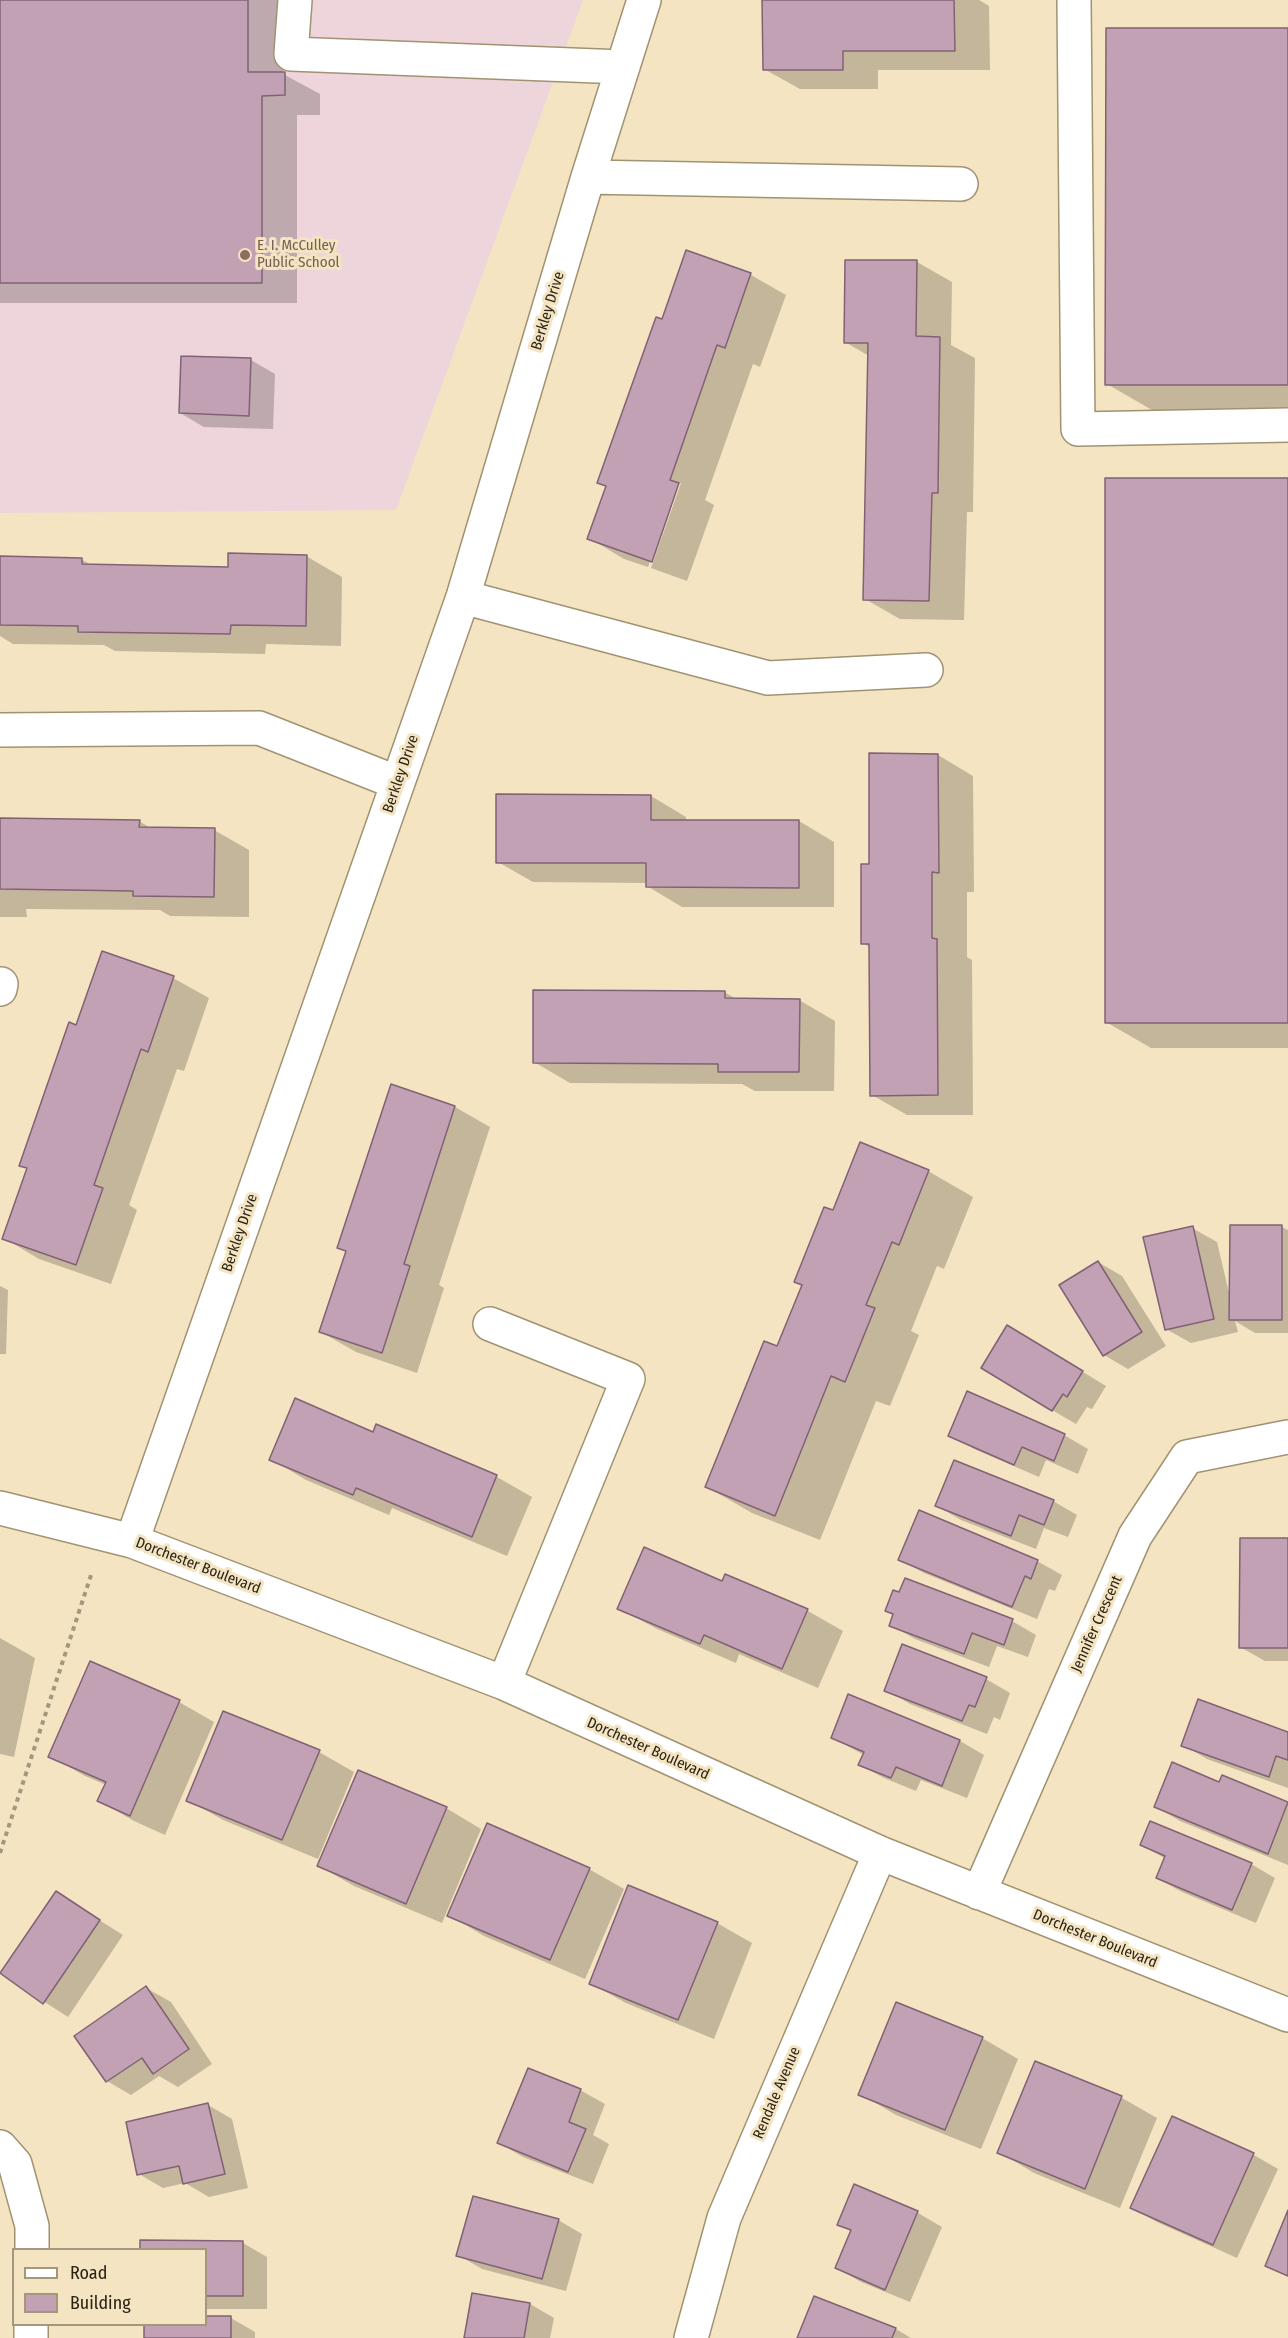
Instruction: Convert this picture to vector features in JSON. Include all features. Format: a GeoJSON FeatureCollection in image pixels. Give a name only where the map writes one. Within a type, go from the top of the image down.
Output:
{"type":"FeatureCollection","features":[{"type":"Feature","properties":{"kind":"street"},"geometry":{"type":"LineString","coordinates":[[295,0],[291,54],[623,67]]}},
{"type":"Feature","properties":{"kind":"street","name":"Berkley Drive"},"geometry":{"type":"LineString","coordinates":[[118,1537],[398,783],[462,597],[588,177],[644,0]]}},
{"type":"Feature","properties":{"kind":"street"},"geometry":{"type":"LineString","coordinates":[[1074,0],[1078,429],[1288,425]]}},
{"type":"Feature","properties":{"kind":"street"},"geometry":{"type":"LineString","coordinates":[[588,177],[960,184]]}},
{"type":"Feature","properties":{"kind":"street"},"geometry":{"type":"LineString","coordinates":[[462,597],[768,678],[926,670]]}},
{"type":"Feature","properties":{"kind":"street"},"geometry":{"type":"LineString","coordinates":[[0,730],[259,728],[398,783]]}},
{"type":"Feature","properties":{"kind":"street"},"geometry":{"type":"LineString","coordinates":[[0,989],[1,984]]}},
{"type":"Feature","properties":{"kind":"street"},"geometry":{"type":"LineString","coordinates":[[490,1324],[628,1378],[504,1683]]}},
{"type":"Feature","properties":{"kind":"street","name":"Jennifer Crescent"},"geometry":{"type":"LineString","coordinates":[[979,1893],[1135,1536],[1187,1457],[1288,1437]]}},
{"type":"Feature","properties":{"kind":"street","name":"Dorchester Boulevard"},"geometry":{"type":"LineString","coordinates":[[0,1508],[118,1537],[504,1683],[880,1853],[1288,2015]]}},
{"type":"Feature","properties":{"kind":"street","name":"Rendale Avenue"},"geometry":{"type":"LineString","coordinates":[[692,2338],[724,2218],[880,1853]]}},
{"type":"Feature","properties":{"kind":"street"},"geometry":{"type":"LineString","coordinates":[[0,2147],[15,2164],[32,2226],[32,2248]]}},
{"type":"Feature","properties":{"kind":"path"},"geometry":{"type":"LineString","coordinates":[[0,1853],[118,1537]]}},
{"type":"Feature","properties":{"kind":"shaded area","name":"E. I. McCulley Public School"},"geometry":{"type":"Polygon","coordinates":[[[0,0],[583,0],[396,510],[0,513],[0,0]]]}},
{"type":"Feature","properties":{"kind":"building"},"geometry":{"type":"Polygon","coordinates":[[[0,0],[248,0],[248,72],[285,72],[285,95],[262,96],[262,283],[0,283],[0,0]]]}},
{"type":"Feature","properties":{"kind":"building"},"geometry":{"type":"Polygon","coordinates":[[[762,0],[954,0],[955,51],[843,51],[843,70],[763,70],[762,0]]]}},
{"type":"Feature","properties":{"kind":"building"},"geometry":{"type":"Polygon","coordinates":[[[1106,28],[1288,28],[1288,385],[1105,385],[1106,28]]]}},
{"type":"Feature","properties":{"kind":"building"},"geometry":{"type":"Polygon","coordinates":[[[686,250],[751,273],[725,348],[717,345],[670,480],[679,483],[652,562],[587,539],[606,486],[597,483],[656,317],[662,319],[686,250]]]}},
{"type":"Feature","properties":{"kind":"building"},"geometry":{"type":"Polygon","coordinates":[[[845,260],[917,260],[916,336],[940,337],[938,493],[932,493],[929,601],[863,600],[868,343],[844,343],[845,260]]]}},
{"type":"Feature","properties":{"kind":"building"},"geometry":{"type":"Polygon","coordinates":[[[181,356],[251,358],[249,416],[179,413],[181,356]]]}},
{"type":"Feature","properties":{"kind":"building"},"geometry":{"type":"Polygon","coordinates":[[[1105,478],[1288,478],[1288,1023],[1105,1023],[1105,478]]]}},
{"type":"Feature","properties":{"kind":"building"},"geometry":{"type":"Polygon","coordinates":[[[228,553],[307,555],[306,626],[231,625],[230,634],[78,632],[78,626],[0,625],[0,556],[82,558],[82,564],[228,567],[228,553]]]}},
{"type":"Feature","properties":{"kind":"building"},"geometry":{"type":"Polygon","coordinates":[[[869,753],[938,754],[939,873],[932,872],[932,938],[937,939],[938,1095],[870,1096],[869,944],[861,944],[861,864],[869,864],[869,753]]]}},
{"type":"Feature","properties":{"kind":"building"},"geometry":{"type":"Polygon","coordinates":[[[496,794],[651,795],[651,820],[799,820],[799,888],[646,887],[646,863],[496,863],[496,794]]]}},
{"type":"Feature","properties":{"kind":"building"},"geometry":{"type":"Polygon","coordinates":[[[0,818],[140,820],[139,827],[215,828],[214,897],[133,896],[133,891],[0,889],[0,818]]]}},
{"type":"Feature","properties":{"kind":"building"},"geometry":{"type":"Polygon","coordinates":[[[102,951],[174,976],[148,1052],[141,1049],[94,1185],[103,1188],[76,1265],[2,1239],[27,1168],[19,1166],[69,1022],[76,1025],[102,951]]]}},
{"type":"Feature","properties":{"kind":"building"},"geometry":{"type":"Polygon","coordinates":[[[533,990],[725,991],[725,998],[800,999],[799,1072],[718,1072],[718,1064],[533,1063],[533,990]]]}},
{"type":"Feature","properties":{"kind":"building"},"geometry":{"type":"Polygon","coordinates":[[[391,1084],[455,1106],[404,1264],[410,1266],[382,1353],[319,1332],[346,1251],[337,1248],[391,1084]]]}},
{"type":"Feature","properties":{"kind":"building"},"geometry":{"type":"Polygon","coordinates":[[[860,1142],[929,1170],[899,1245],[892,1242],[866,1305],[875,1308],[845,1382],[831,1376],[775,1516],[705,1487],[764,1341],[777,1346],[802,1285],[794,1282],[824,1207],[833,1210],[860,1142]]]}},
{"type":"Feature","properties":{"kind":"building"},"geometry":{"type":"Polygon","coordinates":[[[1230,1225],[1282,1225],[1282,1320],[1229,1320],[1230,1225]]]}},
{"type":"Feature","properties":{"kind":"building"},"geometry":{"type":"Polygon","coordinates":[[[1193,1226],[1214,1319],[1165,1330],[1143,1237],[1193,1226]]]}},
{"type":"Feature","properties":{"kind":"building"},"geometry":{"type":"Polygon","coordinates":[[[1098,1261],[1142,1332],[1103,1356],[1059,1285],[1098,1261]]]}},
{"type":"Feature","properties":{"kind":"building"},"geometry":{"type":"Polygon","coordinates":[[[1007,1325],[1083,1371],[1067,1397],[1063,1394],[1052,1411],[981,1368],[1007,1325]]]}},
{"type":"Feature","properties":{"kind":"building"},"geometry":{"type":"Polygon","coordinates":[[[967,1391],[1065,1434],[1054,1461],[1022,1447],[1014,1465],[948,1436],[967,1391]]]}},
{"type":"Feature","properties":{"kind":"building"},"geometry":{"type":"Polygon","coordinates":[[[295,1398],[373,1432],[376,1424],[497,1475],[472,1537],[356,1488],[353,1495],[269,1460],[295,1398]]]}},
{"type":"Feature","properties":{"kind":"building"},"geometry":{"type":"Polygon","coordinates":[[[954,1460],[1054,1500],[1044,1525],[1019,1515],[1011,1536],[935,1506],[954,1460]]]}},
{"type":"Feature","properties":{"kind":"building"},"geometry":{"type":"Polygon","coordinates":[[[919,1510],[1038,1560],[1031,1579],[1025,1576],[1012,1607],[898,1560],[919,1510]]]}},
{"type":"Feature","properties":{"kind":"building"},"geometry":{"type":"Polygon","coordinates":[[[1240,1538],[1288,1538],[1288,1648],[1239,1648],[1240,1538]]]}},
{"type":"Feature","properties":{"kind":"building"},"geometry":{"type":"Polygon","coordinates":[[[644,1547],[722,1581],[725,1574],[808,1609],[782,1669],[704,1635],[700,1644],[617,1609],[644,1547]]]}},
{"type":"Feature","properties":{"kind":"building"},"geometry":{"type":"Polygon","coordinates":[[[905,1578],[1013,1619],[1004,1645],[972,1633],[964,1654],[889,1626],[893,1614],[885,1611],[893,1590],[899,1592],[905,1578]]]}},
{"type":"Feature","properties":{"kind":"building"},"geometry":{"type":"Polygon","coordinates":[[[902,1644],[987,1677],[975,1707],[969,1705],[962,1721],[884,1691],[902,1644]]]}},
{"type":"Feature","properties":{"kind":"building"},"geometry":{"type":"Polygon","coordinates":[[[90,1661],[180,1700],[130,1816],[97,1801],[106,1782],[48,1757],[90,1661]]]}},
{"type":"Feature","properties":{"kind":"building"},"geometry":{"type":"Polygon","coordinates":[[[848,1694],[960,1740],[942,1786],[896,1767],[891,1778],[858,1765],[864,1752],[831,1738],[848,1694]]]}},
{"type":"Feature","properties":{"kind":"building"},"geometry":{"type":"Polygon","coordinates":[[[1198,1699],[1288,1732],[1288,1760],[1276,1756],[1269,1777],[1181,1746],[1198,1699]]]}},
{"type":"Feature","properties":{"kind":"building"},"geometry":{"type":"Polygon","coordinates":[[[223,1711],[320,1750],[282,1840],[186,1801],[223,1711]]]}},
{"type":"Feature","properties":{"kind":"building"},"geometry":{"type":"Polygon","coordinates":[[[1172,1762],[1219,1782],[1222,1775],[1288,1802],[1268,1854],[1154,1807],[1172,1762]]]}},
{"type":"Feature","properties":{"kind":"building"},"geometry":{"type":"Polygon","coordinates":[[[358,1770],[447,1807],[406,1904],[317,1866],[358,1770]]]}},
{"type":"Feature","properties":{"kind":"building"},"geometry":{"type":"Polygon","coordinates":[[[1150,1821],[1252,1863],[1232,1910],[1156,1878],[1165,1856],[1140,1845],[1150,1821]]]}},
{"type":"Feature","properties":{"kind":"building"},"geometry":{"type":"Polygon","coordinates":[[[487,1823],[590,1868],[550,1960],[447,1916],[487,1823]]]}},
{"type":"Feature","properties":{"kind":"building"},"geometry":{"type":"Polygon","coordinates":[[[628,1885],[718,1922],[678,2020],[589,1984],[628,1885]]]}},
{"type":"Feature","properties":{"kind":"building"},"geometry":{"type":"Polygon","coordinates":[[[56,1891],[100,1920],[43,2004],[0,1973],[56,1891]]]}},
{"type":"Feature","properties":{"kind":"building"},"geometry":{"type":"Polygon","coordinates":[[[146,1986],[189,2049],[153,2074],[142,2058],[106,2082],[74,2036],[146,1986]]]}},
{"type":"Feature","properties":{"kind":"building"},"geometry":{"type":"Polygon","coordinates":[[[896,2002],[983,2037],[945,2130],[858,2095],[896,2002]]]}},
{"type":"Feature","properties":{"kind":"building"},"geometry":{"type":"Polygon","coordinates":[[[1035,2061],[1122,2096],[1085,2189],[997,2153],[1035,2061]]]}},
{"type":"Feature","properties":{"kind":"building"},"geometry":{"type":"Polygon","coordinates":[[[528,2068],[581,2089],[569,2122],[586,2129],[568,2172],[497,2143],[528,2068]]]}},
{"type":"Feature","properties":{"kind":"building"},"geometry":{"type":"Polygon","coordinates":[[[208,2103],[225,2174],[183,2184],[179,2166],[137,2175],[126,2122],[208,2103]]]}},
{"type":"Feature","properties":{"kind":"building"},"geometry":{"type":"Polygon","coordinates":[[[1172,2116],[1254,2153],[1213,2245],[1130,2208],[1172,2116]]]}},
{"type":"Feature","properties":{"kind":"building"},"geometry":{"type":"Polygon","coordinates":[[[854,2184],[918,2211],[885,2290],[835,2268],[851,2230],[837,2225],[854,2184]]]}},
{"type":"Feature","properties":{"kind":"building"},"geometry":{"type":"Polygon","coordinates":[[[473,2196],[559,2219],[542,2279],[456,2256],[473,2196]]]}},
{"type":"Feature","properties":{"kind":"building"},"geometry":{"type":"Polygon","coordinates":[[[1288,2210],[1288,2276],[1265,2266],[1288,2210]]]}},
{"type":"Feature","properties":{"kind":"building"},"geometry":{"type":"Polygon","coordinates":[[[140,2240],[243,2241],[243,2296],[207,2296],[207,2248],[140,2248],[140,2240]]]}},
{"type":"Feature","properties":{"kind":"building"},"geometry":{"type":"Polygon","coordinates":[[[472,2293],[530,2303],[524,2338],[464,2338],[472,2293]]]}},
{"type":"Feature","properties":{"kind":"building"},"geometry":{"type":"Polygon","coordinates":[[[814,2296],[896,2328],[892,2338],[797,2338],[814,2296]]]}},
{"type":"Feature","properties":{"kind":"building"},"geometry":{"type":"Polygon","coordinates":[[[207,2316],[231,2316],[231,2338],[144,2338],[144,2326],[207,2326],[207,2316]]]}},
{"type":"Feature","properties":{"kind":"place","name":"E. I. McCulley Public School"},"geometry":{"type":"Point","coordinates":[245,255]}}]}
